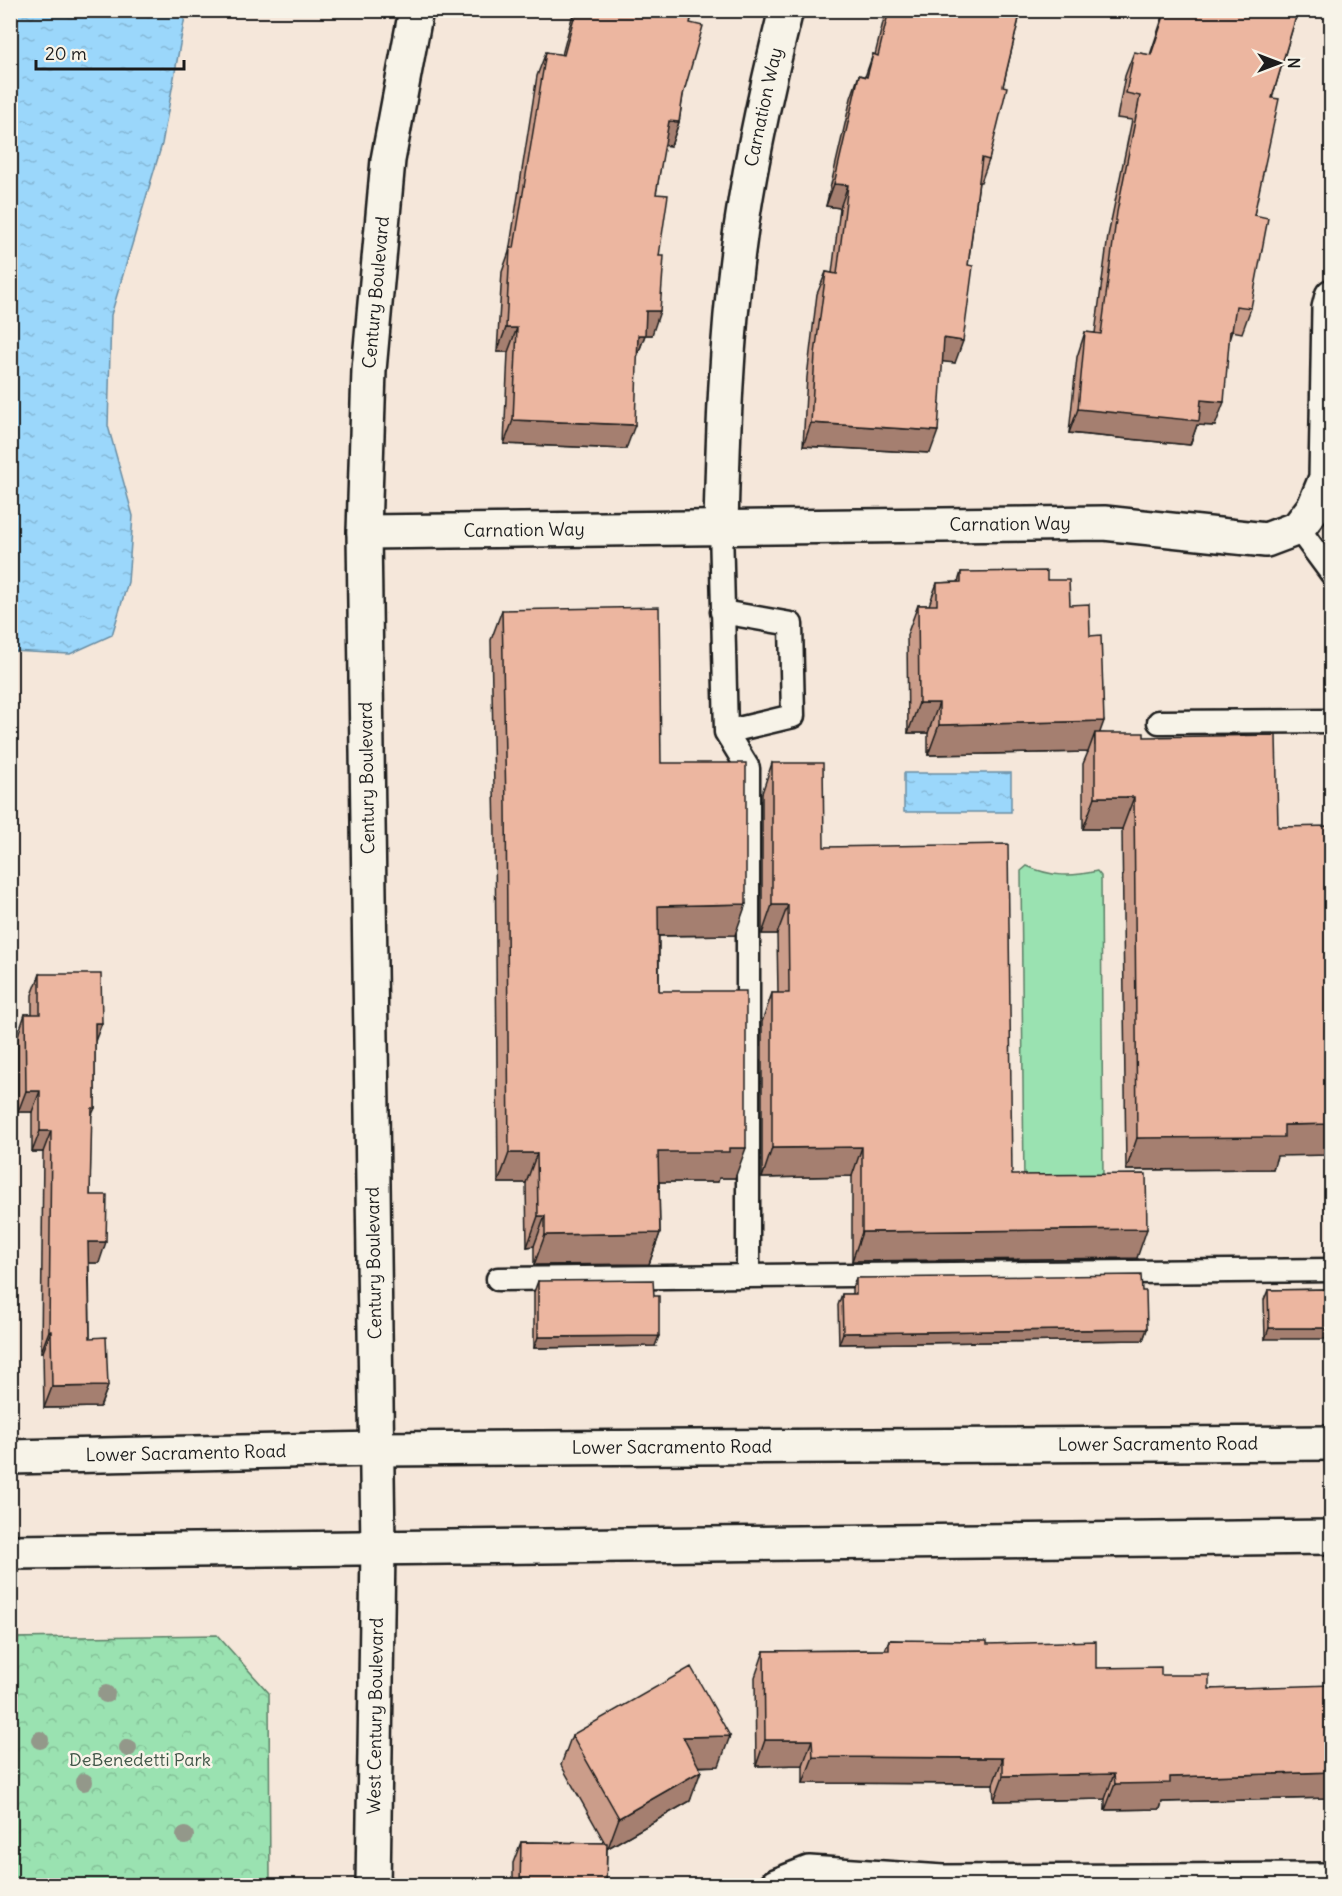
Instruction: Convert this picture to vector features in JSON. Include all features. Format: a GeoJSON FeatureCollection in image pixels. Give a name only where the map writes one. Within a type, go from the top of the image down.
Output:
{"type":"FeatureCollection","features":[{"type":"Feature","properties":{"kind":"street","name":"Century Boulevard"},"geometry":{"type":"LineString","coordinates":[[378,1548],[364,532],[369,370],[388,160],[416,10]]}},
{"type":"Feature","properties":{"kind":"street","name":"Carnation Way"},"geometry":{"type":"LineString","coordinates":[[722,527],[727,352],[738,250],[762,108],[786,10]]}},
{"type":"Feature","properties":{"kind":"street"},"geometry":{"type":"LineString","coordinates":[[1298,528],[1314,507],[1326,478],[1329,308],[1332,296]]}},
{"type":"Feature","properties":{"kind":"street","name":"Carnation Way"},"geometry":{"type":"LineString","coordinates":[[364,532],[1104,523],[1266,540],[1298,528]]}},
{"type":"Feature","properties":{"kind":"street","name":"Lower Sacramento Road"},"geometry":{"type":"LineString","coordinates":[[10,1457],[377,1449],[1332,1443]]}},
{"type":"Feature","properties":{"kind":"street"},"geometry":{"type":"LineString","coordinates":[[10,1552],[1332,1537]]}},
{"type":"Feature","properties":{"kind":"street","name":"West Century Boulevard"},"geometry":{"type":"LineString","coordinates":[[373,1886],[378,1548]]}},
{"type":"Feature","properties":{"kind":"street"},"geometry":{"type":"LineString","coordinates":[[776,1886],[809,1873],[943,1882],[1332,1880]]}},
{"type":"Feature","properties":{"kind":"lane"},"geometry":{"type":"LineString","coordinates":[[722,527],[726,732],[748,768],[748,1276]]}},
{"type":"Feature","properties":{"kind":"lane"},"geometry":{"type":"LineString","coordinates":[[1298,528],[1332,574]]}},
{"type":"Feature","properties":{"kind":"lane"},"geometry":{"type":"LineString","coordinates":[[722,612],[791,624],[793,716],[726,732]]}},
{"type":"Feature","properties":{"kind":"lane"},"geometry":{"type":"LineString","coordinates":[[1160,722],[1332,721]]}},
{"type":"Feature","properties":{"kind":"lane"},"geometry":{"type":"LineString","coordinates":[[498,1279],[1332,1270]]}},
{"type":"Feature","properties":{"kind":"green space"},"geometry":{"type":"Polygon","coordinates":[[[1027,866],[1053,874],[1070,875],[1097,871],[1101,876],[1103,1180],[1024,1188],[1021,871],[1027,866]]]}},
{"type":"Feature","properties":{"kind":"green space","name":"DeBenedetti Park"},"geometry":{"type":"Polygon","coordinates":[[[217,1635],[269,1693],[270,1885],[11,1885],[11,1638],[217,1635]]]}},
{"type":"Feature","properties":{"kind":"water"},"geometry":{"type":"Polygon","coordinates":[[[11,10],[186,11],[162,144],[111,315],[108,426],[133,516],[128,582],[112,635],[70,654],[11,651],[11,10]]]}},
{"type":"Feature","properties":{"kind":"water"},"geometry":{"type":"Polygon","coordinates":[[[904,773],[1011,773],[1011,812],[904,812],[904,773]]]}},
{"type":"Feature","properties":{"kind":"building"},"geometry":{"type":"Polygon","coordinates":[[[576,10],[693,10],[690,23],[703,26],[683,95],[679,122],[669,121],[656,194],[668,195],[659,256],[664,256],[660,311],[646,311],[645,335],[638,335],[635,425],[513,420],[517,328],[506,328],[510,248],[514,248],[546,52],[564,55],[576,10]]]}},
{"type":"Feature","properties":{"kind":"building"},"geometry":{"type":"Polygon","coordinates":[[[889,10],[1021,10],[1003,86],[1007,87],[989,160],[982,158],[968,265],[973,266],[963,341],[944,338],[938,431],[811,423],[815,354],[826,272],[837,274],[848,185],[834,184],[859,75],[867,77],[873,54],[878,56],[889,10]]]}},
{"type":"Feature","properties":{"kind":"building"},"geometry":{"type":"Polygon","coordinates":[[[1166,10],[1298,10],[1272,98],[1279,99],[1254,215],[1268,218],[1251,308],[1236,306],[1232,331],[1230,331],[1224,402],[1201,400],[1199,421],[1078,409],[1085,332],[1101,334],[1117,212],[1140,96],[1126,93],[1134,52],[1151,55],[1166,10]]]}},
{"type":"Feature","properties":{"kind":"building"},"geometry":{"type":"Polygon","coordinates":[[[1047,571],[1047,580],[1069,580],[1070,605],[1089,604],[1090,636],[1101,635],[1104,721],[939,725],[939,703],[919,703],[918,605],[937,605],[937,583],[961,582],[961,572],[1047,571]]]}},
{"type":"Feature","properties":{"kind":"building"},"geometry":{"type":"Polygon","coordinates":[[[659,607],[661,763],[746,763],[746,904],[658,906],[659,991],[746,991],[746,1148],[729,1148],[729,1152],[658,1152],[660,1233],[545,1235],[545,1216],[538,1216],[537,1153],[509,1153],[502,610],[659,607]]]}},
{"type":"Feature","properties":{"kind":"building"},"geometry":{"type":"Polygon","coordinates":[[[1095,733],[1144,733],[1144,737],[1276,735],[1278,827],[1332,826],[1332,1124],[1284,1125],[1284,1137],[1137,1138],[1134,797],[1095,797],[1095,733]]]}},
{"type":"Feature","properties":{"kind":"building"},"geometry":{"type":"Polygon","coordinates":[[[772,763],[823,763],[824,847],[1008,844],[1012,1175],[1146,1174],[1147,1229],[862,1232],[862,1147],[772,1148],[772,993],[789,993],[789,987],[788,905],[772,905],[772,763]]]}},
{"type":"Feature","properties":{"kind":"building"},"geometry":{"type":"Polygon","coordinates":[[[40,974],[101,974],[102,1023],[95,1023],[95,1108],[92,1108],[90,1195],[107,1195],[106,1242],[88,1242],[90,1338],[106,1337],[108,1386],[52,1387],[51,1331],[49,1331],[51,1131],[40,1131],[40,1091],[26,1091],[25,1014],[40,1014],[40,974]]]}},
{"type":"Feature","properties":{"kind":"building"},"geometry":{"type":"Polygon","coordinates":[[[1141,1275],[1142,1291],[1146,1291],[1147,1329],[843,1333],[842,1294],[856,1294],[856,1278],[1141,1275]]]}},
{"type":"Feature","properties":{"kind":"building"},"geometry":{"type":"Polygon","coordinates":[[[653,1280],[654,1296],[659,1296],[659,1336],[538,1337],[538,1281],[653,1280]]]}},
{"type":"Feature","properties":{"kind":"building"},"geometry":{"type":"Polygon","coordinates":[[[1332,1289],[1332,1328],[1269,1328],[1268,1290],[1332,1289]]]}},
{"type":"Feature","properties":{"kind":"building"},"geometry":{"type":"Polygon","coordinates":[[[889,1640],[987,1641],[987,1644],[1096,1641],[1096,1668],[1161,1667],[1161,1675],[1209,1675],[1209,1689],[1332,1685],[1332,1772],[1170,1777],[1170,1783],[1115,1784],[1114,1774],[1003,1776],[1003,1758],[813,1757],[812,1740],[765,1740],[764,1651],[889,1650],[889,1640]]]}},
{"type":"Feature","properties":{"kind":"building"},"geometry":{"type":"Polygon","coordinates":[[[691,1667],[730,1736],[683,1737],[701,1771],[619,1818],[572,1735],[691,1667]]]}},
{"type":"Feature","properties":{"kind":"building"},"geometry":{"type":"Polygon","coordinates":[[[521,1842],[607,1843],[606,1886],[520,1886],[521,1842]]]}}]}
